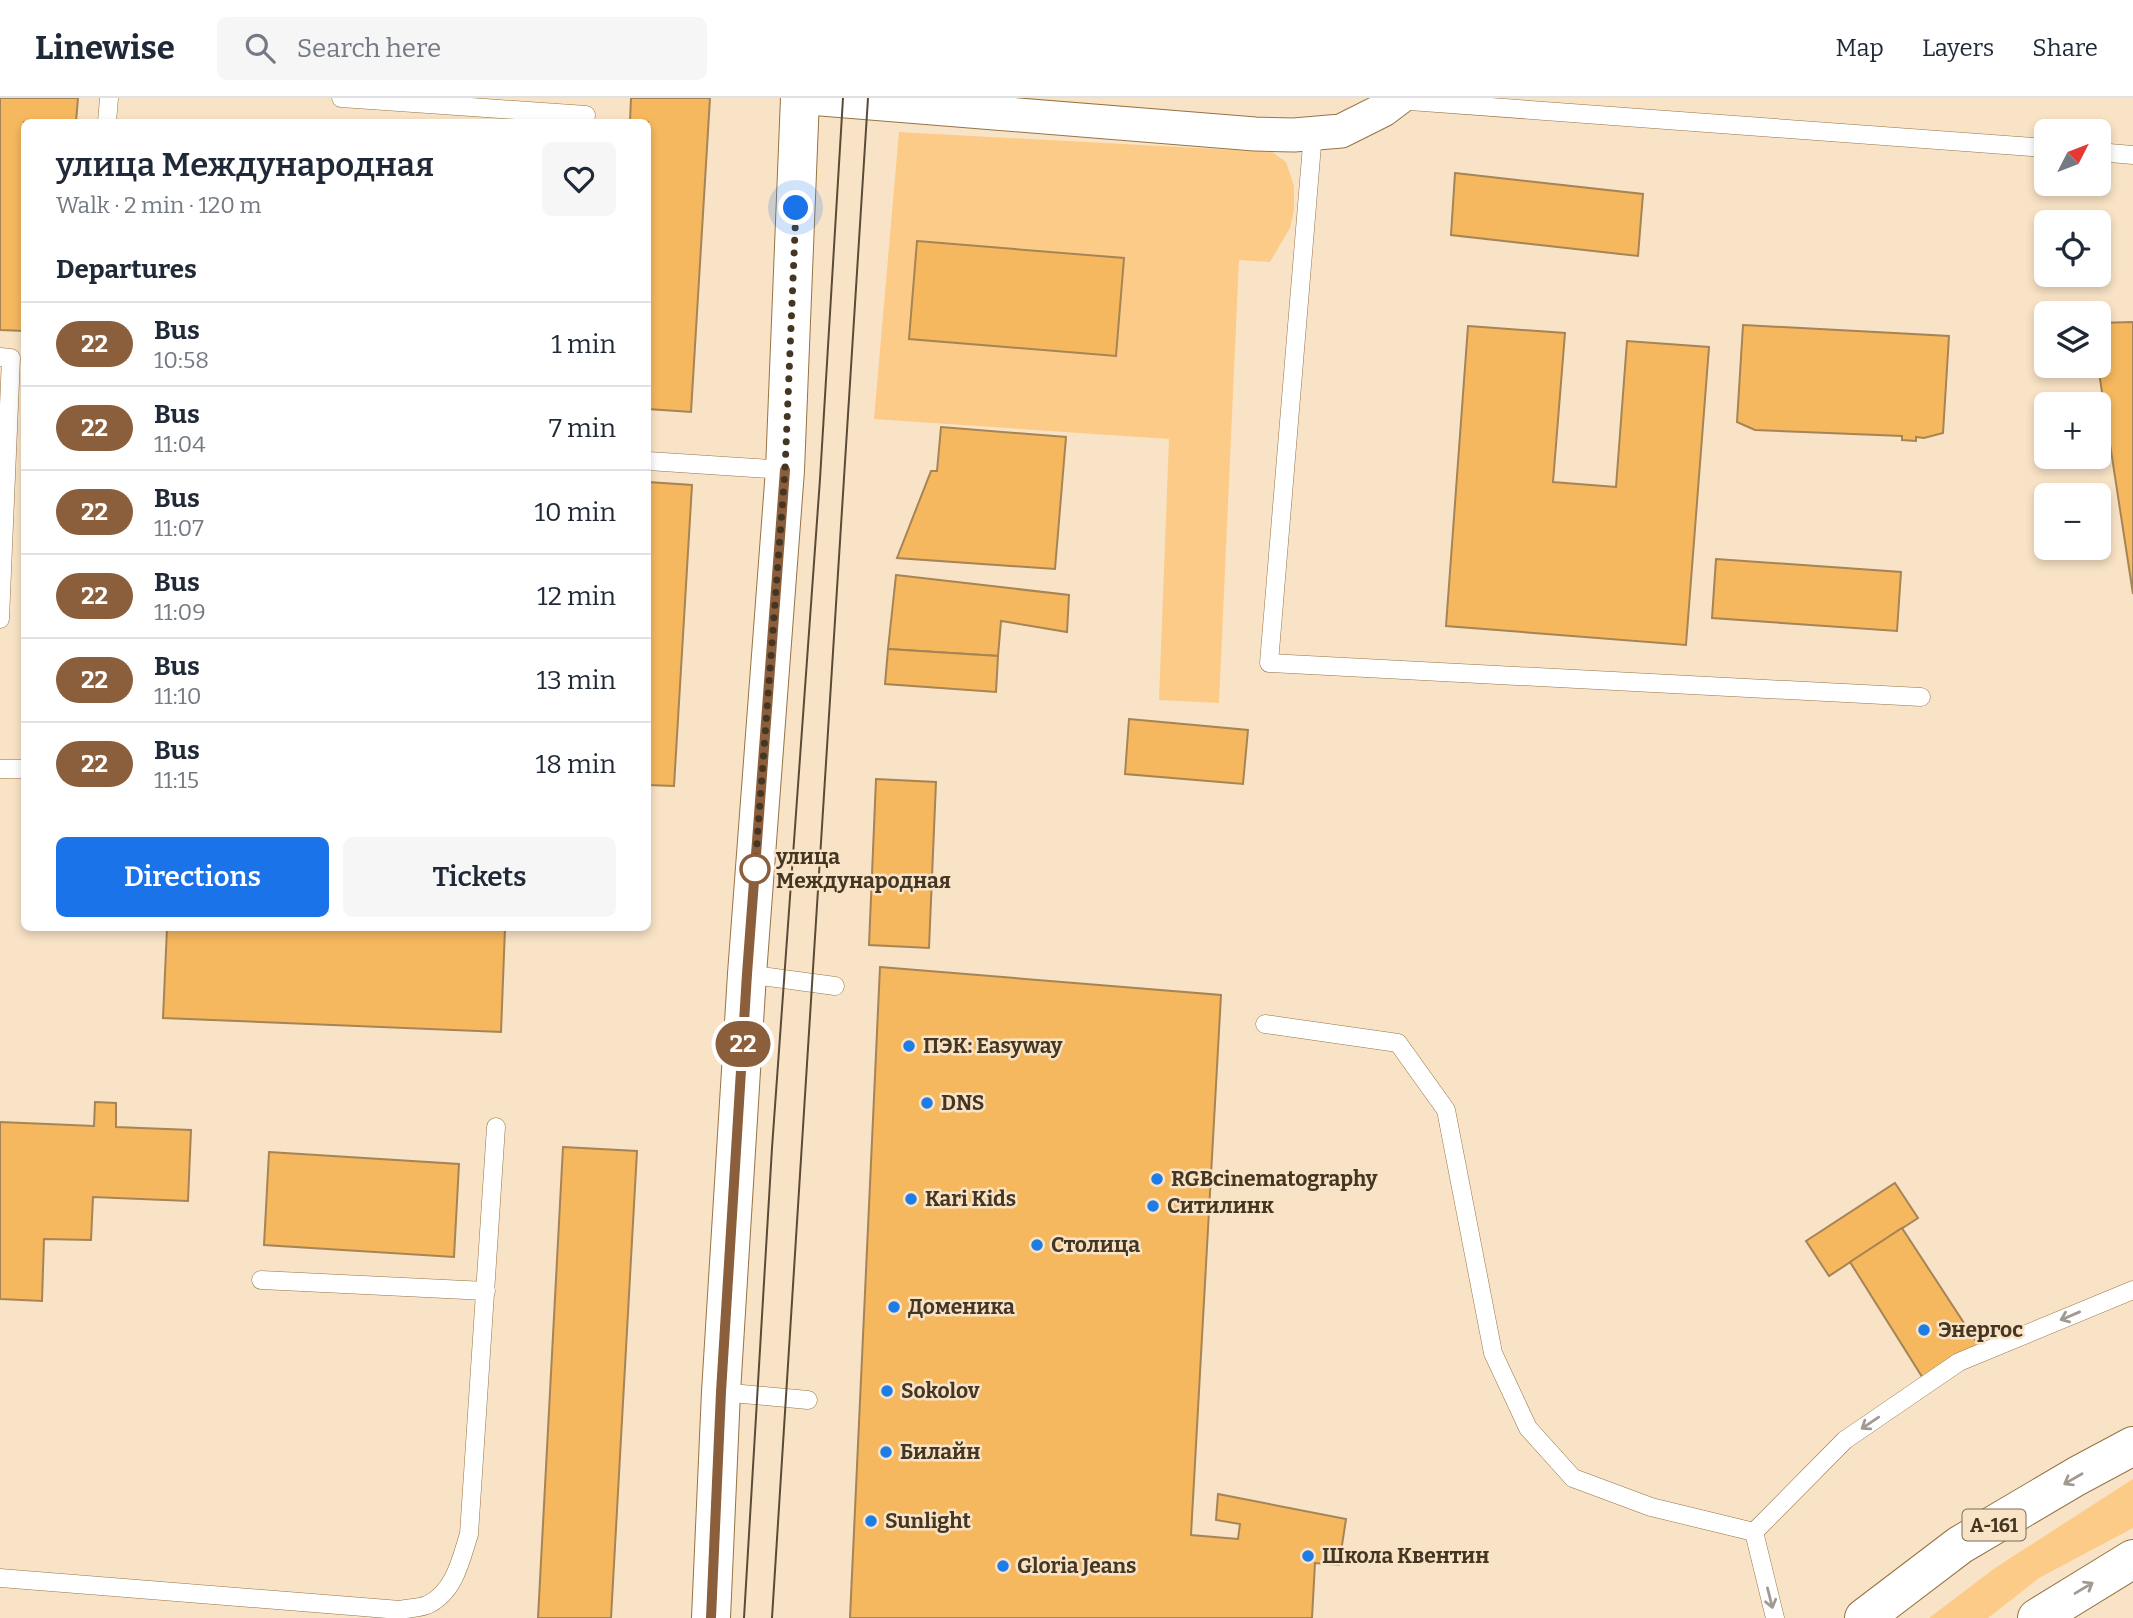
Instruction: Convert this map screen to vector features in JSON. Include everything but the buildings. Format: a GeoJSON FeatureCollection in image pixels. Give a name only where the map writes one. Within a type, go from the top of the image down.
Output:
{"type":"FeatureCollection","features":[{"type":"Feature","properties":{"kind":"main road"},"geometry":{"type":"LineString","coordinates":[[711,1618],[721,1392],[747,974],[785,470],[800,98]]}},
{"type":"Feature","properties":{"kind":"main road","name":"А-161"},"geometry":{"type":"LineString","coordinates":[[1864,1618],[1960,1545],[2133,1446]]}},
{"type":"Feature","properties":{"kind":"main road"},"geometry":{"type":"LineString","coordinates":[[2037,1618],[2133,1559]]}},
{"type":"Feature","properties":{"kind":"street"},"geometry":{"type":"LineString","coordinates":[[808,98],[1294,135],[1341,131],[1383,110],[1398,99]]}},
{"type":"Feature","properties":{"kind":"lane"},"geometry":{"type":"LineString","coordinates":[[107,119],[108,98]]}},
{"type":"Feature","properties":{"kind":"lane"},"geometry":{"type":"LineString","coordinates":[[341,98],[586,115],[585,119]]}},
{"type":"Feature","properties":{"kind":"lane"},"geometry":{"type":"LineString","coordinates":[[1398,99],[2034,147]]}},
{"type":"Feature","properties":{"kind":"lane"},"geometry":{"type":"LineString","coordinates":[[1313,133],[1269,663],[1921,697]]}},
{"type":"Feature","properties":{"kind":"lane"},"geometry":{"type":"LineString","coordinates":[[2111,153],[2133,155]]}},
{"type":"Feature","properties":{"kind":"lane"},"geometry":{"type":"LineString","coordinates":[[0,357],[11,358],[0,619]]}},
{"type":"Feature","properties":{"kind":"lane"},"geometry":{"type":"LineString","coordinates":[[651,461],[785,470]]}},
{"type":"Feature","properties":{"kind":"lane"},"geometry":{"type":"LineString","coordinates":[[0,769],[21,769]]}},
{"type":"Feature","properties":{"kind":"lane"},"geometry":{"type":"LineString","coordinates":[[747,974],[835,986]]}},
{"type":"Feature","properties":{"kind":"lane"},"geometry":{"type":"LineString","coordinates":[[1265,1024],[1398,1043],[1446,1110],[1493,1353],[1528,1429],[1573,1478],[1651,1507],[1754,1532]]}},
{"type":"Feature","properties":{"kind":"lane"},"geometry":{"type":"LineString","coordinates":[[0,1578],[400,1610],[427,1605],[447,1590],[459,1567],[470,1534],[496,1126]]}},
{"type":"Feature","properties":{"kind":"lane"},"geometry":{"type":"LineString","coordinates":[[261,1280],[486,1291]]}},
{"type":"Feature","properties":{"kind":"lane"},"geometry":{"type":"LineString","coordinates":[[1754,1532],[1846,1440],[1959,1362],[2133,1290]]}},
{"type":"Feature","properties":{"kind":"lane"},"geometry":{"type":"LineString","coordinates":[[721,1392],[808,1400]]}},
{"type":"Feature","properties":{"kind":"lane"},"geometry":{"type":"LineString","coordinates":[[1754,1532],[1775,1618]]}},
{"type":"Feature","properties":{"kind":"shaded area"},"geometry":{"type":"Polygon","coordinates":[[[899,132],[1272,152],[1286,162],[1294,186],[1294,210],[1290,228],[1270,262],[1239,260],[1219,703],[1159,700],[1169,439],[874,419],[899,132]]]}},
{"type":"Feature","properties":{"kind":"shaded area"},"geometry":{"type":"Polygon","coordinates":[[[2133,1479],[2133,1528],[2039,1578],[1988,1618],[1929,1618],[1995,1568],[2133,1479]]]}},
{"type":"Feature","properties":{"kind":"tram line"},"geometry":{"type":"LineString","coordinates":[[744,1618],[772,1148],[820,479],[843,98]]}},
{"type":"Feature","properties":{"kind":"tram line"},"geometry":{"type":"LineString","coordinates":[[772,1618],[868,98]]}},
{"type":"Feature","properties":{"kind":"bus line","name":"22"},"geometry":{"type":"LineString","coordinates":[[711,1618],[721,1392],[747,974],[785,470]]}},
{"type":"Feature","properties":{"kind":"place","name":"улица Международная"},"geometry":{"type":"Point","coordinates":[755,869]}},
{"type":"Feature","properties":{"kind":"place","name":"ПЭК: Easyway"},"geometry":{"type":"Point","coordinates":[909,1046]}},
{"type":"Feature","properties":{"kind":"place","name":"DNS"},"geometry":{"type":"Point","coordinates":[927,1103]}},
{"type":"Feature","properties":{"kind":"place","name":"RGBcinematography"},"geometry":{"type":"Point","coordinates":[1157,1179]}},
{"type":"Feature","properties":{"kind":"place","name":"Kari Kids"},"geometry":{"type":"Point","coordinates":[911,1199]}},
{"type":"Feature","properties":{"kind":"place","name":"Ситилинк"},"geometry":{"type":"Point","coordinates":[1153,1206]}},
{"type":"Feature","properties":{"kind":"place","name":"Столица"},"geometry":{"type":"Point","coordinates":[1037,1245]}},
{"type":"Feature","properties":{"kind":"place","name":"Доменика"},"geometry":{"type":"Point","coordinates":[894,1307]}},
{"type":"Feature","properties":{"kind":"place","name":"Энергос"},"geometry":{"type":"Point","coordinates":[1924,1330]}},
{"type":"Feature","properties":{"kind":"place","name":"Sokolov"},"geometry":{"type":"Point","coordinates":[887,1391]}},
{"type":"Feature","properties":{"kind":"place","name":"Билайн"},"geometry":{"type":"Point","coordinates":[886,1452]}},
{"type":"Feature","properties":{"kind":"place","name":"Sunlight"},"geometry":{"type":"Point","coordinates":[871,1521]}},
{"type":"Feature","properties":{"kind":"place","name":"Школа Квентин"},"geometry":{"type":"Point","coordinates":[1308,1556]}},
{"type":"Feature","properties":{"kind":"place","name":"Gloria Jeans"},"geometry":{"type":"Point","coordinates":[1003,1566]}},
{"type":"Feature","properties":{"kind":"route"},"geometry":{"type":"LineString","coordinates":[[755,869],[785,470],[796,208]]}}]}
